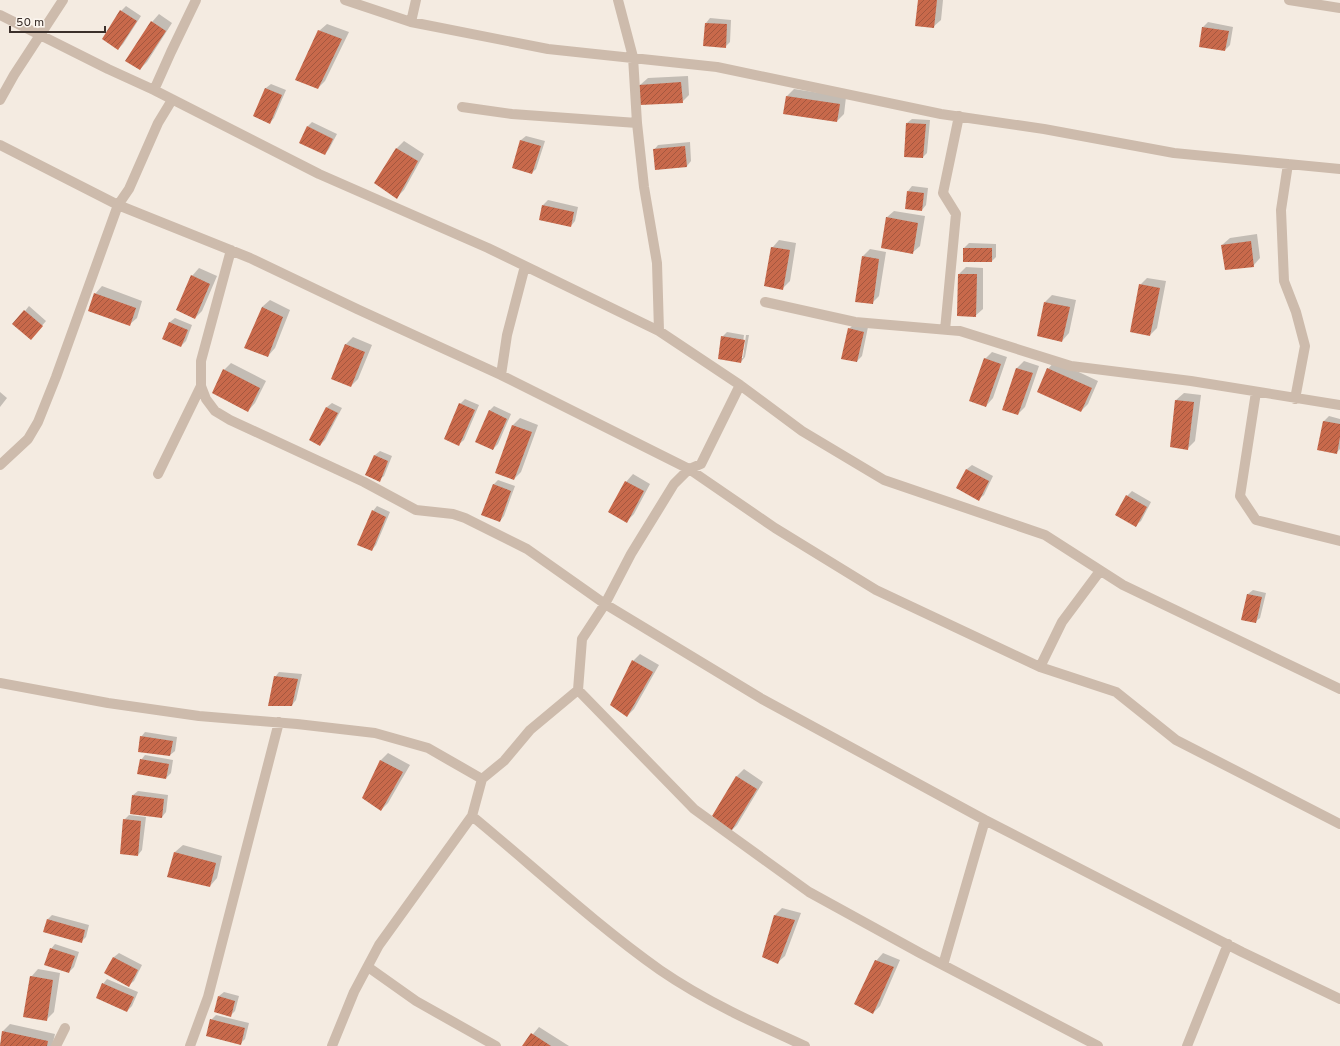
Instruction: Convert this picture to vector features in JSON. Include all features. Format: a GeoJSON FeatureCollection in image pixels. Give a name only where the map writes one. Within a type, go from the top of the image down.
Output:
{"type":"FeatureCollection","features":[{"type":"Feature","properties":{"kind":"street"},"geometry":{"type":"LineString","coordinates":[[0,100],[14,75],[63,0]]}},
{"type":"Feature","properties":{"kind":"street"},"geometry":{"type":"LineString","coordinates":[[154,90],[196,0]]}},
{"type":"Feature","properties":{"kind":"street"},"geometry":{"type":"LineString","coordinates":[[344,0],[411,22],[548,49],[717,66],[872,100],[1174,153],[1340,169]]}},
{"type":"Feature","properties":{"kind":"street"},"geometry":{"type":"LineString","coordinates":[[411,22],[416,0]]}},
{"type":"Feature","properties":{"kind":"street"},"geometry":{"type":"LineString","coordinates":[[618,0],[633,57],[637,123],[644,186],[657,263],[659,331]]}},
{"type":"Feature","properties":{"kind":"street"},"geometry":{"type":"LineString","coordinates":[[1289,0],[1340,8]]}},
{"type":"Feature","properties":{"kind":"street"},"geometry":{"type":"LineString","coordinates":[[0,15],[154,90],[319,174],[488,248],[659,331],[740,385],[802,432],[884,480],[1045,535],[1123,585],[1340,689]]}},
{"type":"Feature","properties":{"kind":"street"},"geometry":{"type":"LineString","coordinates":[[0,465],[28,439],[38,422],[56,377],[118,205],[129,189],[158,123],[172,100]]}},
{"type":"Feature","properties":{"kind":"street"},"geometry":{"type":"LineString","coordinates":[[462,107],[512,114],[637,123]]}},
{"type":"Feature","properties":{"kind":"street"},"geometry":{"type":"LineString","coordinates":[[945,330],[956,214],[943,192],[959,116]]}},
{"type":"Feature","properties":{"kind":"street"},"geometry":{"type":"LineString","coordinates":[[0,145],[118,205],[250,258],[501,375],[689,469],[775,528],[876,590],[1040,667],[1116,692],[1176,740],[1340,824]]}},
{"type":"Feature","properties":{"kind":"street"},"geometry":{"type":"LineString","coordinates":[[1288,164],[1281,210],[1284,281],[1296,312],[1305,346],[1295,399]]}},
{"type":"Feature","properties":{"kind":"street"},"geometry":{"type":"LineString","coordinates":[[231,250],[201,361],[201,386],[206,399],[215,411],[230,420],[364,482],[416,510],[453,514],[465,518],[527,549],[605,604],[762,699],[985,820],[1228,944],[1340,999]]}},
{"type":"Feature","properties":{"kind":"street"},"geometry":{"type":"LineString","coordinates":[[501,375],[507,335],[525,266]]}},
{"type":"Feature","properties":{"kind":"street"},"geometry":{"type":"LineString","coordinates":[[765,302],[855,322],[960,332],[1071,366],[1191,381],[1295,399],[1340,405]]}},
{"type":"Feature","properties":{"kind":"street"},"geometry":{"type":"LineString","coordinates":[[332,1046],[354,992],[383,940],[472,816],[482,780],[504,761],[530,730],[578,690],[582,639],[605,604],[631,554],[674,484],[689,469],[701,464],[740,385]]}},
{"type":"Feature","properties":{"kind":"street"},"geometry":{"type":"LineString","coordinates":[[158,474],[201,386]]}},
{"type":"Feature","properties":{"kind":"street"},"geometry":{"type":"LineString","coordinates":[[1256,392],[1240,496],[1256,520],[1340,541]]}},
{"type":"Feature","properties":{"kind":"street"},"geometry":{"type":"LineString","coordinates":[[1040,667],[1062,622],[1100,571]]}},
{"type":"Feature","properties":{"kind":"street"},"geometry":{"type":"LineString","coordinates":[[0,683],[199,716],[279,722],[375,733],[428,748],[482,780]]}},
{"type":"Feature","properties":{"kind":"street"},"geometry":{"type":"LineString","coordinates":[[578,690],[694,809],[809,892],[943,965],[1098,1046]]}},
{"type":"Feature","properties":{"kind":"street"},"geometry":{"type":"LineString","coordinates":[[190,1046],[208,997],[279,722]]}},
{"type":"Feature","properties":{"kind":"street"},"geometry":{"type":"LineString","coordinates":[[472,816],[578,906],[661,970],[706,998],[806,1046]]}},
{"type":"Feature","properties":{"kind":"street"},"geometry":{"type":"LineString","coordinates":[[943,965],[985,820]]}},
{"type":"Feature","properties":{"kind":"street"},"geometry":{"type":"LineString","coordinates":[[1187,1046],[1228,944]]}},
{"type":"Feature","properties":{"kind":"street"},"geometry":{"type":"LineString","coordinates":[[368,967],[416,1001],[496,1046]]}},
{"type":"Feature","properties":{"kind":"street"},"geometry":{"type":"LineString","coordinates":[[56,1046],[65,1028]]}},
{"type":"Feature","properties":{"kind":"building"},"geometry":{"type":"Polygon","coordinates":[[[918,0],[937,0],[934,28],[915,26],[918,0]]]}},
{"type":"Feature","properties":{"kind":"building"},"geometry":{"type":"Polygon","coordinates":[[[120,10],[137,21],[118,50],[102,39],[120,10]]]}},
{"type":"Feature","properties":{"kind":"building"},"geometry":{"type":"Polygon","coordinates":[[[151,21],[166,31],[140,70],[125,61],[151,21]]]}},
{"type":"Feature","properties":{"kind":"building"},"geometry":{"type":"Polygon","coordinates":[[[705,23],[727,24],[726,48],[703,46],[705,23]]]}},
{"type":"Feature","properties":{"kind":"building"},"geometry":{"type":"Polygon","coordinates":[[[1202,27],[1229,31],[1225,51],[1199,47],[1202,27]]]}},
{"type":"Feature","properties":{"kind":"building"},"geometry":{"type":"Polygon","coordinates":[[[318,30],[342,39],[318,89],[295,80],[318,30]]]}},
{"type":"Feature","properties":{"kind":"building"},"geometry":{"type":"Polygon","coordinates":[[[681,82],[683,103],[640,105],[639,85],[681,82]]]}},
{"type":"Feature","properties":{"kind":"building"},"geometry":{"type":"Polygon","coordinates":[[[265,88],[282,95],[270,124],[253,116],[265,88]]]}},
{"type":"Feature","properties":{"kind":"building"},"geometry":{"type":"Polygon","coordinates":[[[786,96],[840,104],[837,122],[783,114],[786,96]]]}},
{"type":"Feature","properties":{"kind":"building"},"geometry":{"type":"Polygon","coordinates":[[[906,123],[926,124],[923,158],[904,157],[906,123]]]}},
{"type":"Feature","properties":{"kind":"building"},"geometry":{"type":"Polygon","coordinates":[[[307,126],[333,139],[325,155],[299,143],[307,126]]]}},
{"type":"Feature","properties":{"kind":"building"},"geometry":{"type":"Polygon","coordinates":[[[520,140],[541,146],[532,174],[512,168],[520,140]]]}},
{"type":"Feature","properties":{"kind":"building"},"geometry":{"type":"Polygon","coordinates":[[[685,146],[687,167],[655,170],[653,149],[685,146]]]}},
{"type":"Feature","properties":{"kind":"building"},"geometry":{"type":"Polygon","coordinates":[[[396,148],[418,161],[397,199],[374,183],[396,148]]]}},
{"type":"Feature","properties":{"kind":"building"},"geometry":{"type":"Polygon","coordinates":[[[907,191],[924,193],[922,211],[905,209],[907,191]]]}},
{"type":"Feature","properties":{"kind":"building"},"geometry":{"type":"Polygon","coordinates":[[[542,205],[574,212],[571,227],[539,220],[542,205]]]}},
{"type":"Feature","properties":{"kind":"building"},"geometry":{"type":"Polygon","coordinates":[[[886,217],[918,223],[913,254],[881,248],[886,217]]]}},
{"type":"Feature","properties":{"kind":"building"},"geometry":{"type":"Polygon","coordinates":[[[1251,241],[1254,267],[1225,270],[1221,245],[1251,241]]]}},
{"type":"Feature","properties":{"kind":"building"},"geometry":{"type":"Polygon","coordinates":[[[771,247],[790,250],[783,290],[764,286],[771,247]]]}},
{"type":"Feature","properties":{"kind":"building"},"geometry":{"type":"Polygon","coordinates":[[[963,248],[992,248],[992,262],[963,262],[963,248]]]}},
{"type":"Feature","properties":{"kind":"building"},"geometry":{"type":"Polygon","coordinates":[[[862,256],[879,259],[873,304],[855,302],[862,256]]]}},
{"type":"Feature","properties":{"kind":"building"},"geometry":{"type":"Polygon","coordinates":[[[958,274],[977,274],[976,317],[957,316],[958,274]]]}},
{"type":"Feature","properties":{"kind":"building"},"geometry":{"type":"Polygon","coordinates":[[[191,275],[210,284],[195,319],[176,310],[191,275]]]}},
{"type":"Feature","properties":{"kind":"building"},"geometry":{"type":"Polygon","coordinates":[[[1139,284],[1160,288],[1150,336],[1130,332],[1139,284]]]}},
{"type":"Feature","properties":{"kind":"building"},"geometry":{"type":"Polygon","coordinates":[[[94,293],[136,308],[130,326],[88,311],[94,293]]]}},
{"type":"Feature","properties":{"kind":"building"},"geometry":{"type":"Polygon","coordinates":[[[1044,302],[1070,307],[1062,342],[1037,336],[1044,302]]]}},
{"type":"Feature","properties":{"kind":"building"},"geometry":{"type":"Polygon","coordinates":[[[262,307],[283,317],[268,357],[244,348],[262,307]]]}},
{"type":"Feature","properties":{"kind":"building"},"geometry":{"type":"Polygon","coordinates":[[[24,310],[43,326],[31,340],[12,324],[24,310]]]}},
{"type":"Feature","properties":{"kind":"building"},"geometry":{"type":"Polygon","coordinates":[[[169,322],[188,330],[181,347],[162,339],[169,322]]]}},
{"type":"Feature","properties":{"kind":"building"},"geometry":{"type":"Polygon","coordinates":[[[848,328],[864,332],[857,362],[841,359],[848,328]]]}},
{"type":"Feature","properties":{"kind":"building"},"geometry":{"type":"Polygon","coordinates":[[[721,336],[745,340],[741,363],[718,359],[721,336]]]}},
{"type":"Feature","properties":{"kind":"building"},"geometry":{"type":"Polygon","coordinates":[[[345,344],[365,352],[351,387],[331,379],[345,344]]]}},
{"type":"Feature","properties":{"kind":"building"},"geometry":{"type":"Polygon","coordinates":[[[984,358],[1001,364],[986,407],[969,401],[984,358]]]}},
{"type":"Feature","properties":{"kind":"building"},"geometry":{"type":"Polygon","coordinates":[[[1016,368],[1033,373],[1018,415],[1002,410],[1016,368]]]}},
{"type":"Feature","properties":{"kind":"building"},"geometry":{"type":"Polygon","coordinates":[[[1047,368],[1092,388],[1081,412],[1037,392],[1047,368]]]}},
{"type":"Feature","properties":{"kind":"building"},"geometry":{"type":"Polygon","coordinates":[[[223,369],[260,388],[248,412],[212,393],[223,369]]]}},
{"type":"Feature","properties":{"kind":"building"},"geometry":{"type":"Polygon","coordinates":[[[1175,400],[1194,402],[1188,450],[1170,447],[1175,400]]]}},
{"type":"Feature","properties":{"kind":"building"},"geometry":{"type":"Polygon","coordinates":[[[459,403],[475,410],[459,446],[444,439],[459,403]]]}},
{"type":"Feature","properties":{"kind":"building"},"geometry":{"type":"Polygon","coordinates":[[[326,407],[338,413],[320,446],[309,440],[326,407]]]}},
{"type":"Feature","properties":{"kind":"building"},"geometry":{"type":"Polygon","coordinates":[[[489,410],[507,419],[493,450],[475,442],[489,410]]]}},
{"type":"Feature","properties":{"kind":"building"},"geometry":{"type":"Polygon","coordinates":[[[1323,421],[1340,424],[1340,437],[1337,454],[1317,450],[1323,421]]]}},
{"type":"Feature","properties":{"kind":"building"},"geometry":{"type":"Polygon","coordinates":[[[512,425],[532,432],[514,480],[495,473],[512,425]]]}},
{"type":"Feature","properties":{"kind":"building"},"geometry":{"type":"Polygon","coordinates":[[[374,455],[388,461],[380,482],[365,475],[374,455]]]}},
{"type":"Feature","properties":{"kind":"building"},"geometry":{"type":"Polygon","coordinates":[[[966,469],[989,481],[979,501],[956,488],[966,469]]]}},
{"type":"Feature","properties":{"kind":"building"},"geometry":{"type":"Polygon","coordinates":[[[625,481],[644,491],[627,523],[608,512],[625,481]]]}},
{"type":"Feature","properties":{"kind":"building"},"geometry":{"type":"Polygon","coordinates":[[[493,484],[511,491],[500,522],[481,515],[493,484]]]}},
{"type":"Feature","properties":{"kind":"building"},"geometry":{"type":"Polygon","coordinates":[[[1126,495],[1147,507],[1136,527],[1115,515],[1126,495]]]}},
{"type":"Feature","properties":{"kind":"building"},"geometry":{"type":"Polygon","coordinates":[[[372,510],[386,517],[372,551],[357,545],[372,510]]]}},
{"type":"Feature","properties":{"kind":"building"},"geometry":{"type":"Polygon","coordinates":[[[1247,594],[1262,597],[1256,623],[1241,620],[1247,594]]]}},
{"type":"Feature","properties":{"kind":"building"},"geometry":{"type":"Polygon","coordinates":[[[632,660],[653,672],[627,717],[610,705],[632,660]]]}},
{"type":"Feature","properties":{"kind":"building"},"geometry":{"type":"Polygon","coordinates":[[[274,676],[298,679],[292,706],[268,706],[274,676]]]}},
{"type":"Feature","properties":{"kind":"building"},"geometry":{"type":"Polygon","coordinates":[[[140,736],[173,741],[170,756],[138,752],[140,736]]]}},
{"type":"Feature","properties":{"kind":"building"},"geometry":{"type":"Polygon","coordinates":[[[140,759],[169,764],[166,779],[137,774],[140,759]]]}},
{"type":"Feature","properties":{"kind":"building"},"geometry":{"type":"Polygon","coordinates":[[[380,760],[403,772],[381,811],[362,798],[380,760]]]}},
{"type":"Feature","properties":{"kind":"building"},"geometry":{"type":"Polygon","coordinates":[[[736,776],[757,789],[730,833],[712,816],[736,776]]]}},
{"type":"Feature","properties":{"kind":"building"},"geometry":{"type":"Polygon","coordinates":[[[132,795],[164,799],[162,818],[130,814],[132,795]]]}},
{"type":"Feature","properties":{"kind":"building"},"geometry":{"type":"Polygon","coordinates":[[[123,819],[141,821],[138,856],[120,854],[123,819]]]}},
{"type":"Feature","properties":{"kind":"building"},"geometry":{"type":"Polygon","coordinates":[[[174,852],[216,863],[210,887],[167,877],[174,852]]]}},
{"type":"Feature","properties":{"kind":"building"},"geometry":{"type":"Polygon","coordinates":[[[774,915],[795,920],[778,964],[762,957],[774,915]]]}},
{"type":"Feature","properties":{"kind":"building"},"geometry":{"type":"Polygon","coordinates":[[[47,919],[85,930],[82,943],[43,932],[47,919]]]}},
{"type":"Feature","properties":{"kind":"building"},"geometry":{"type":"Polygon","coordinates":[[[50,948],[75,956],[69,973],[44,965],[50,948]]]}},
{"type":"Feature","properties":{"kind":"building"},"geometry":{"type":"Polygon","coordinates":[[[113,957],[138,970],[129,987],[104,973],[113,957]]]}},
{"type":"Feature","properties":{"kind":"building"},"geometry":{"type":"Polygon","coordinates":[[[875,960],[894,967],[873,1014],[854,1004],[875,960]]]}},
{"type":"Feature","properties":{"kind":"building"},"geometry":{"type":"Polygon","coordinates":[[[30,976],[53,980],[47,1021],[23,1017],[30,976]]]}},
{"type":"Feature","properties":{"kind":"building"},"geometry":{"type":"Polygon","coordinates":[[[102,983],[134,997],[127,1012],[96,998],[102,983]]]}},
{"type":"Feature","properties":{"kind":"building"},"geometry":{"type":"Polygon","coordinates":[[[218,996],[235,1001],[231,1017],[214,1012],[218,996]]]}},
{"type":"Feature","properties":{"kind":"building"},"geometry":{"type":"Polygon","coordinates":[[[210,1019],[245,1028],[241,1045],[206,1036],[210,1019]]]}},
{"type":"Feature","properties":{"kind":"building"},"geometry":{"type":"Polygon","coordinates":[[[2,1031],[48,1041],[47,1046],[0,1046],[2,1031]]]}},
{"type":"Feature","properties":{"kind":"building"},"geometry":{"type":"Polygon","coordinates":[[[531,1033],[551,1046],[522,1046],[531,1033]]]}}]}
